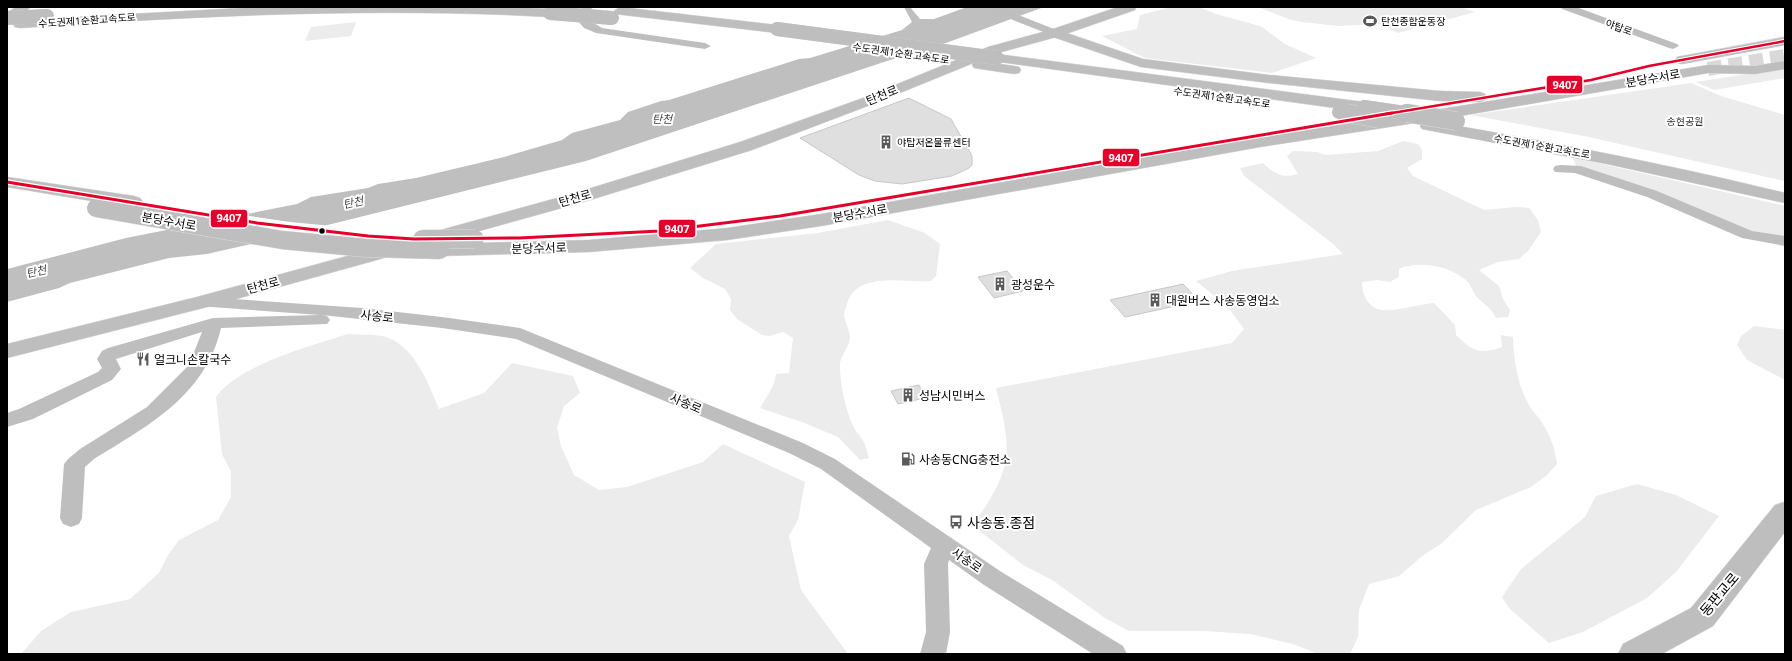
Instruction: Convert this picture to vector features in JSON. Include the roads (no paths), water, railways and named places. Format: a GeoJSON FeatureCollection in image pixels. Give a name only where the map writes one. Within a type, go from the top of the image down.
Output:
{"type":"FeatureCollection","features":[{"type":"Feature","properties":{"kind":"main road"},"geometry":{"type":"LineString","coordinates":[[7,19],[25,7]]}},
{"type":"Feature","properties":{"kind":"main road","name":"수도권제1순환고속도로"},"geometry":{"type":"LineString","coordinates":[[7,25],[42,19],[183,7]]}},
{"type":"Feature","properties":{"kind":"main road","name":"수도권제1순환고속도로"},"geometry":{"type":"LineString","coordinates":[[574,7],[616,15]]}},
{"type":"Feature","properties":{"kind":"main road","name":"탄천로"},"geometry":{"type":"LineString","coordinates":[[7,351],[204,302],[581,197],[746,146],[868,101],[992,50],[1048,31],[1130,7]]}},
{"type":"Feature","properties":{"kind":"main road","name":"수도권제1순환고속도로"},"geometry":{"type":"LineString","coordinates":[[7,19],[374,8],[460,9],[616,15],[997,58],[1364,107],[1456,121],[1646,154],[1785,186]]}},
{"type":"Feature","properties":{"kind":"main road"},"geometry":{"type":"LineString","coordinates":[[1048,31],[1141,63],[1269,79],[1461,98],[1495,96]]}},
{"type":"Feature","properties":{"kind":"main road","name":"수도권제1순환고속도로"},"geometry":{"type":"LineString","coordinates":[[772,32],[979,65],[1339,112],[1428,126],[1649,166],[1785,198]]}},
{"type":"Feature","properties":{"kind":"main road"},"geometry":{"type":"LineString","coordinates":[[1591,80],[1682,59],[1714,60],[1785,41]]}},
{"type":"Feature","properties":{"kind":"main road"},"geometry":{"type":"LineString","coordinates":[[1673,46],[1684,54],[1682,59]]}},
{"type":"Feature","properties":{"kind":"main road"},"geometry":{"type":"LineString","coordinates":[[1673,46],[1714,60],[1755,70],[1785,65]]}},
{"type":"Feature","properties":{"kind":"main road","name":"분당수서로"},"geometry":{"type":"LineString","coordinates":[[7,182],[257,223],[322,231],[414,239],[475,239],[660,231],[780,216],[1242,137],[1714,60]]}},
{"type":"Feature","properties":{"kind":"main road","name":"분당수서로"},"geometry":{"type":"LineString","coordinates":[[7,194],[282,240],[366,248],[440,250],[589,246],[727,234],[821,220],[1260,142],[1458,111],[1714,60]]}},
{"type":"Feature","properties":{"kind":"main road","name":"동판교로"},"geometry":{"type":"LineString","coordinates":[[1634,654],[1702,617],[1785,512]]}},
{"type":"Feature","properties":{"kind":"street"},"geometry":{"type":"LineString","coordinates":[[588,7],[583,21],[588,26],[600,31],[705,46]]}},
{"type":"Feature","properties":{"kind":"street"},"geometry":{"type":"LineString","coordinates":[[989,7],[1048,31]]}},
{"type":"Feature","properties":{"kind":"street","name":"야탑로"},"geometry":{"type":"LineString","coordinates":[[1566,7],[1673,46]]}},
{"type":"Feature","properties":{"kind":"street"},"geometry":{"type":"LineString","coordinates":[[1560,169],[1576,169],[1652,194],[1748,235],[1785,241]]}},
{"type":"Feature","properties":{"kind":"street","name":"사송로"},"geometry":{"type":"LineString","coordinates":[[204,302],[377,316],[473,326],[520,334],[796,448],[828,464],[992,578],[1114,654]]}},
{"type":"Feature","properties":{"kind":"street"},"geometry":{"type":"LineString","coordinates":[[7,420],[26,414],[105,376],[112,370],[106,359],[109,355],[213,323],[326,320]]}},
{"type":"Feature","properties":{"kind":"street"},"geometry":{"type":"LineString","coordinates":[[71,518],[75,464],[87,454],[154,412],[192,374],[197,368],[209,341],[213,323]]}},
{"type":"Feature","properties":{"kind":"street"},"geometry":{"type":"LineString","coordinates":[[933,654],[938,632],[936,564],[944,544]]}},
{"type":"Feature","properties":{"kind":"water","name":"탄천"},"geometry":{"type":"Polygon","coordinates":[[[904,7],[910,7],[920,19],[934,19],[967,7],[1044,7],[946,43],[887,61],[586,161],[251,244],[207,254],[169,258],[70,283],[59,288],[7,302],[7,269],[126,238],[297,204],[311,197],[368,188],[378,184],[416,178],[504,157],[562,140],[572,133],[620,120],[628,112],[661,101],[669,100],[799,59],[810,58],[902,30],[912,22],[904,7]]]}},
{"type":"Feature","properties":{"kind":"tunnel"},"geometry":{"type":"LineString","coordinates":[[1708,69],[1785,56]]}},
{"type":"Feature","properties":{"kind":"place","name":"탄천종합운동장"},"geometry":{"type":"Point","coordinates":[1370,21]}},
{"type":"Feature","properties":{"kind":"place","name":"야탑저온물류센터"},"geometry":{"type":"Point","coordinates":[886,142]}},
{"type":"Feature","properties":{"kind":"place","name":"광성운수"},"geometry":{"type":"Point","coordinates":[1000,284]}},
{"type":"Feature","properties":{"kind":"place","name":"대원버스 사송동영업소"},"geometry":{"type":"Point","coordinates":[1155,300]}},
{"type":"Feature","properties":{"kind":"place","name":"얼크니손칼국수"},"geometry":{"type":"Point","coordinates":[143,359]}},
{"type":"Feature","properties":{"kind":"place","name":"성남시민버스"},"geometry":{"type":"Point","coordinates":[908,395]}},
{"type":"Feature","properties":{"kind":"place","name":"사송동CNG충전소"},"geometry":{"type":"Point","coordinates":[908,459]}},
{"type":"Feature","properties":{"kind":"place","name":"사송동.종점"},"geometry":{"type":"Point","coordinates":[956,522]}},
{"type":"Feature","properties":{"kind":"park label","name":"송현공원"},"geometry":{"type":"Point","coordinates":[1685,121]}}]}
